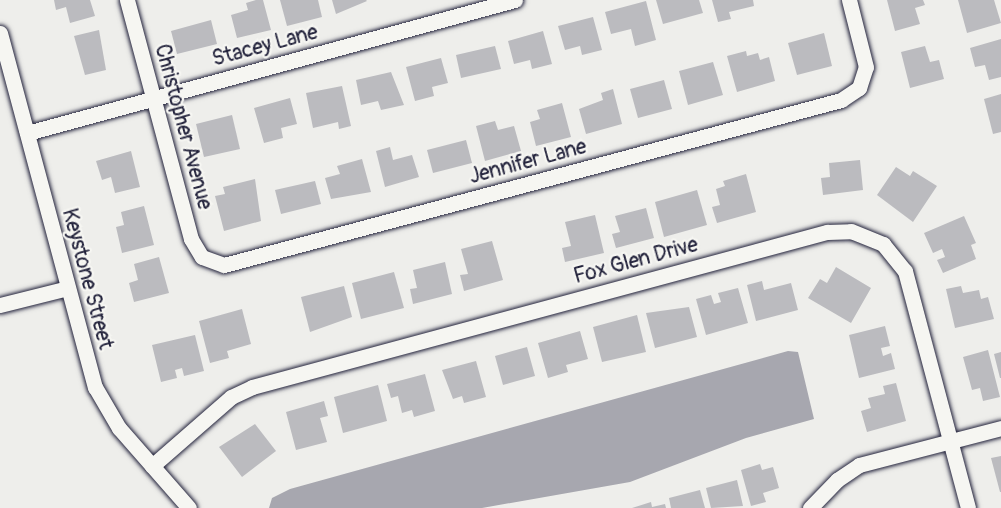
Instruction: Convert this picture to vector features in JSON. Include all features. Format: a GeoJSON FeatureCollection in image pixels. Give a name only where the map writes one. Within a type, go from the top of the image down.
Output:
{"type":"FeatureCollection","features":[{"type":"Feature","properties":{"kind":"street","name":"Christopher Avenue"},"geometry":{"type":"LineString","coordinates":[[127,0],[191,239],[206,260]]}},
{"type":"Feature","properties":{"kind":"street","name":"Stacey Lane"},"geometry":{"type":"LineString","coordinates":[[27,133],[515,0]]}},
{"type":"Feature","properties":{"kind":"street","name":"Jennifer Lane"},"geometry":{"type":"LineString","coordinates":[[206,260],[224,265],[841,100],[859,88],[866,67],[849,0]]}},
{"type":"Feature","properties":{"kind":"street","name":"Keystone Street"},"geometry":{"type":"LineString","coordinates":[[0,33],[99,397],[119,428],[189,508]]}},
{"type":"Feature","properties":{"kind":"street","name":"Fox Glen Drive"},"geometry":{"type":"LineString","coordinates":[[152,466],[231,397],[252,387],[839,230],[873,237],[892,251],[905,271],[968,508]]}},
{"type":"Feature","properties":{"kind":"street"},"geometry":{"type":"LineString","coordinates":[[0,305],[68,288]]}},
{"type":"Feature","properties":{"kind":"street"},"geometry":{"type":"LineString","coordinates":[[810,508],[837,480],[859,465],[1001,428]]}},
{"type":"Feature","properties":{"kind":"shaded area"},"geometry":{"type":"Polygon","coordinates":[[[788,351],[798,352],[814,419],[746,438],[630,482],[482,508],[269,508],[272,498],[290,489],[788,351]]]}},
{"type":"Feature","properties":{"kind":"building"},"geometry":{"type":"Polygon","coordinates":[[[54,0],[90,0],[95,16],[70,23],[66,7],[56,10],[54,0]]]}},
{"type":"Feature","properties":{"kind":"building"},"geometry":{"type":"Polygon","coordinates":[[[263,0],[271,30],[237,38],[231,15],[248,10],[246,3],[263,0]]]}},
{"type":"Feature","properties":{"kind":"building"},"geometry":{"type":"Polygon","coordinates":[[[280,0],[318,0],[322,17],[287,26],[280,0]]]}},
{"type":"Feature","properties":{"kind":"building"},"geometry":{"type":"Polygon","coordinates":[[[332,0],[366,0],[367,1],[336,14],[332,0]]]}},
{"type":"Feature","properties":{"kind":"building"},"geometry":{"type":"Polygon","coordinates":[[[656,0],[699,0],[703,13],[663,24],[656,0]]]}},
{"type":"Feature","properties":{"kind":"building"},"geometry":{"type":"Polygon","coordinates":[[[712,0],[753,0],[754,6],[729,12],[731,19],[718,22],[712,0]]]}},
{"type":"Feature","properties":{"kind":"building"},"geometry":{"type":"Polygon","coordinates":[[[887,0],[923,0],[925,5],[915,8],[920,24],[895,31],[887,0]]]}},
{"type":"Feature","properties":{"kind":"building"},"geometry":{"type":"Polygon","coordinates":[[[958,0],[994,0],[1001,23],[967,33],[958,0]]]}},
{"type":"Feature","properties":{"kind":"building"},"geometry":{"type":"Polygon","coordinates":[[[646,1],[656,40],[635,46],[631,29],[611,34],[605,12],[646,1]]]}},
{"type":"Feature","properties":{"kind":"building"},"geometry":{"type":"Polygon","coordinates":[[[593,17],[602,50],[582,55],[580,46],[565,50],[558,26],[593,17]]]}},
{"type":"Feature","properties":{"kind":"building"},"geometry":{"type":"Polygon","coordinates":[[[211,20],[217,44],[177,54],[171,31],[211,20]]]}},
{"type":"Feature","properties":{"kind":"building"},"geometry":{"type":"Polygon","coordinates":[[[99,30],[106,70],[85,75],[74,36],[99,30]]]}},
{"type":"Feature","properties":{"kind":"building"},"geometry":{"type":"Polygon","coordinates":[[[543,31],[552,64],[532,69],[530,60],[514,64],[508,41],[543,31]]]}},
{"type":"Feature","properties":{"kind":"building"},"geometry":{"type":"Polygon","coordinates":[[[824,33],[832,66],[797,75],[788,43],[824,33]]]}},
{"type":"Feature","properties":{"kind":"building"},"geometry":{"type":"Polygon","coordinates":[[[1001,39],[1001,77],[989,80],[985,65],[975,67],[970,48],[1001,39]]]}},
{"type":"Feature","properties":{"kind":"building"},"geometry":{"type":"Polygon","coordinates":[[[495,46],[501,69],[461,78],[456,55],[495,46]]]}},
{"type":"Feature","properties":{"kind":"building"},"geometry":{"type":"Polygon","coordinates":[[[925,46],[930,62],[939,60],[944,79],[910,88],[901,52],[925,46]]]}},
{"type":"Feature","properties":{"kind":"building"},"geometry":{"type":"Polygon","coordinates":[[[746,51],[747,56],[758,53],[760,60],[769,57],[775,81],[737,92],[727,56],[746,51]]]}},
{"type":"Feature","properties":{"kind":"building"},"geometry":{"type":"Polygon","coordinates":[[[441,58],[448,83],[432,87],[434,96],[415,101],[406,67],[441,58]]]}},
{"type":"Feature","properties":{"kind":"building"},"geometry":{"type":"Polygon","coordinates":[[[713,62],[723,95],[688,105],[679,71],[713,62]]]}},
{"type":"Feature","properties":{"kind":"building"},"geometry":{"type":"Polygon","coordinates":[[[391,72],[404,105],[381,110],[378,101],[361,105],[356,80],[391,72]]]}},
{"type":"Feature","properties":{"kind":"building"},"geometry":{"type":"Polygon","coordinates":[[[664,80],[672,109],[638,118],[630,89],[664,80]]]}},
{"type":"Feature","properties":{"kind":"building"},"geometry":{"type":"Polygon","coordinates":[[[342,86],[351,126],[339,129],[338,122],[313,128],[306,93],[342,86]]]}},
{"type":"Feature","properties":{"kind":"building"},"geometry":{"type":"Polygon","coordinates":[[[613,89],[622,124],[586,134],[579,109],[603,100],[601,93],[613,89]]]}},
{"type":"Feature","properties":{"kind":"building"},"geometry":{"type":"Polygon","coordinates":[[[1001,94],[1001,132],[993,134],[984,99],[1001,94]]]}},
{"type":"Feature","properties":{"kind":"building"},"geometry":{"type":"Polygon","coordinates":[[[290,98],[297,124],[281,128],[283,138],[264,143],[254,108],[290,98]]]}},
{"type":"Feature","properties":{"kind":"building"},"geometry":{"type":"Polygon","coordinates":[[[562,103],[571,137],[536,146],[530,122],[540,119],[537,110],[562,103]]]}},
{"type":"Feature","properties":{"kind":"building"},"geometry":{"type":"Polygon","coordinates":[[[232,115],[240,149],[204,157],[196,124],[232,115]]]}},
{"type":"Feature","properties":{"kind":"building"},"geometry":{"type":"Polygon","coordinates":[[[495,121],[498,130],[514,126],[521,151],[485,161],[476,126],[495,121]]]}},
{"type":"Feature","properties":{"kind":"building"},"geometry":{"type":"Polygon","coordinates":[[[466,140],[472,163],[433,173],[427,150],[466,140]]]}},
{"type":"Feature","properties":{"kind":"building"},"geometry":{"type":"Polygon","coordinates":[[[390,147],[393,160],[412,155],[419,177],[385,187],[376,151],[390,147]]]}},
{"type":"Feature","properties":{"kind":"building"},"geometry":{"type":"Polygon","coordinates":[[[131,151],[140,187],[115,193],[111,177],[102,180],[96,161],[131,151]]]}},
{"type":"Feature","properties":{"kind":"building"},"geometry":{"type":"Polygon","coordinates":[[[362,159],[371,192],[331,199],[325,178],[340,174],[337,166],[362,159]]]}},
{"type":"Feature","properties":{"kind":"building"},"geometry":{"type":"Polygon","coordinates":[[[860,160],[863,190],[823,195],[821,178],[830,177],[829,163],[860,160]]]}},
{"type":"Feature","properties":{"kind":"building"},"geometry":{"type":"Polygon","coordinates":[[[896,167],[910,176],[913,171],[937,186],[913,222],[877,195],[896,167]]]}},
{"type":"Feature","properties":{"kind":"building"},"geometry":{"type":"Polygon","coordinates":[[[746,174],[756,212],[717,223],[712,207],[720,205],[716,189],[725,186],[723,181],[746,174]]]}},
{"type":"Feature","properties":{"kind":"building"},"geometry":{"type":"Polygon","coordinates":[[[255,179],[261,221],[224,231],[215,196],[225,194],[223,187],[255,179]]]}},
{"type":"Feature","properties":{"kind":"building"},"geometry":{"type":"Polygon","coordinates":[[[315,181],[321,204],[281,214],[275,190],[315,181]]]}},
{"type":"Feature","properties":{"kind":"building"},"geometry":{"type":"Polygon","coordinates":[[[697,190],[707,225],[664,237],[655,202],[697,190]]]}},
{"type":"Feature","properties":{"kind":"building"},"geometry":{"type":"Polygon","coordinates":[[[144,206],[154,245],[122,253],[116,227],[124,225],[121,212],[144,206]]]}},
{"type":"Feature","properties":{"kind":"building"},"geometry":{"type":"Polygon","coordinates":[[[646,208],[654,238],[616,248],[612,234],[620,232],[615,216],[646,208]]]}},
{"type":"Feature","properties":{"kind":"building"},"geometry":{"type":"Polygon","coordinates":[[[595,215],[604,253],[565,262],[562,248],[571,246],[565,222],[595,215]]]}},
{"type":"Feature","properties":{"kind":"building"},"geometry":{"type":"Polygon","coordinates":[[[964,216],[976,243],[971,245],[976,259],[943,273],[937,260],[945,257],[942,249],[933,253],[924,233],[964,216]]]}},
{"type":"Feature","properties":{"kind":"building"},"geometry":{"type":"Polygon","coordinates":[[[492,241],[503,280],[464,291],[460,275],[468,274],[461,249],[492,241]]]}},
{"type":"Feature","properties":{"kind":"building"},"geometry":{"type":"Polygon","coordinates":[[[159,257],[169,293],[134,302],[129,283],[138,280],[134,264],[159,257]]]}},
{"type":"Feature","properties":{"kind":"building"},"geometry":{"type":"Polygon","coordinates":[[[445,262],[452,294],[413,304],[410,289],[417,288],[413,270],[445,262]]]}},
{"type":"Feature","properties":{"kind":"building"},"geometry":{"type":"Polygon","coordinates":[[[836,267],[871,288],[851,323],[808,298],[820,279],[827,283],[836,267]]]}},
{"type":"Feature","properties":{"kind":"building"},"geometry":{"type":"Polygon","coordinates":[[[394,272],[404,308],[361,319],[352,283],[394,272]]]}},
{"type":"Feature","properties":{"kind":"building"},"geometry":{"type":"Polygon","coordinates":[[[762,281],[764,290],[791,283],[798,310],[756,321],[747,285],[762,281]]]}},
{"type":"Feature","properties":{"kind":"building"},"geometry":{"type":"Polygon","coordinates":[[[344,286],[352,317],[310,332],[301,297],[344,286]]]}},
{"type":"Feature","properties":{"kind":"building"},"geometry":{"type":"Polygon","coordinates":[[[961,286],[963,293],[979,290],[981,299],[988,297],[994,319],[955,328],[946,289],[961,286]]]}},
{"type":"Feature","properties":{"kind":"building"},"geometry":{"type":"Polygon","coordinates":[[[738,288],[748,323],[706,335],[696,299],[711,295],[714,304],[721,302],[718,293],[738,288]]]}},
{"type":"Feature","properties":{"kind":"building"},"geometry":{"type":"Polygon","coordinates":[[[689,307],[697,337],[655,348],[646,313],[689,307]]]}},
{"type":"Feature","properties":{"kind":"building"},"geometry":{"type":"Polygon","coordinates":[[[242,309],[251,344],[227,351],[229,358],[210,363],[199,321],[242,309]]]}},
{"type":"Feature","properties":{"kind":"building"},"geometry":{"type":"Polygon","coordinates":[[[637,315],[646,352],[602,362],[593,327],[637,315]]]}},
{"type":"Feature","properties":{"kind":"building"},"geometry":{"type":"Polygon","coordinates":[[[885,326],[890,346],[881,348],[883,356],[891,353],[895,369],[859,378],[849,335],[885,326]]]}},
{"type":"Feature","properties":{"kind":"building"},"geometry":{"type":"Polygon","coordinates":[[[580,331],[588,359],[566,365],[568,372],[548,378],[538,343],[580,331]]]}},
{"type":"Feature","properties":{"kind":"building"},"geometry":{"type":"Polygon","coordinates":[[[195,335],[204,371],[184,376],[182,368],[175,370],[177,378],[161,382],[152,345],[195,335]]]}},
{"type":"Feature","properties":{"kind":"building"},"geometry":{"type":"Polygon","coordinates":[[[527,347],[535,376],[503,385],[495,356],[527,347]]]}},
{"type":"Feature","properties":{"kind":"building"},"geometry":{"type":"Polygon","coordinates":[[[988,350],[1000,397],[983,401],[980,388],[972,390],[963,357],[988,350]]]}},
{"type":"Feature","properties":{"kind":"building"},"geometry":{"type":"Polygon","coordinates":[[[1001,352],[1001,378],[1000,378],[994,354],[1001,352]]]}},
{"type":"Feature","properties":{"kind":"building"},"geometry":{"type":"Polygon","coordinates":[[[476,361],[486,397],[464,403],[462,396],[453,399],[442,370],[476,361]]]}},
{"type":"Feature","properties":{"kind":"building"},"geometry":{"type":"Polygon","coordinates":[[[425,374],[435,411],[414,417],[412,410],[402,413],[398,396],[391,398],[387,384],[425,374]]]}},
{"type":"Feature","properties":{"kind":"building"},"geometry":{"type":"Polygon","coordinates":[[[896,383],[906,421],[867,432],[861,411],[871,408],[868,398],[885,394],[883,386],[896,383]]]}},
{"type":"Feature","properties":{"kind":"building"},"geometry":{"type":"Polygon","coordinates":[[[378,385],[387,421],[343,433],[334,397],[378,385]]]}},
{"type":"Feature","properties":{"kind":"building"},"geometry":{"type":"Polygon","coordinates":[[[324,401],[328,416],[320,418],[327,442],[296,450],[286,412],[324,401]]]}},
{"type":"Feature","properties":{"kind":"building"},"geometry":{"type":"Polygon","coordinates":[[[255,424],[276,451],[242,477],[219,447],[255,424]]]}},
{"type":"Feature","properties":{"kind":"building"},"geometry":{"type":"Polygon","coordinates":[[[1001,456],[1001,492],[1000,492],[991,458],[1001,456]]]}},
{"type":"Feature","properties":{"kind":"building"},"geometry":{"type":"Polygon","coordinates":[[[760,464],[762,470],[773,467],[779,488],[763,493],[766,502],[751,506],[741,470],[760,464]]]}},
{"type":"Feature","properties":{"kind":"building"},"geometry":{"type":"Polygon","coordinates":[[[737,480],[743,506],[711,508],[706,488],[737,480]]]}},
{"type":"Feature","properties":{"kind":"building"},"geometry":{"type":"Polygon","coordinates":[[[700,490],[705,508],[671,508],[669,498],[700,490]]]}},
{"type":"Feature","properties":{"kind":"building"},"geometry":{"type":"Polygon","coordinates":[[[651,502],[652,507],[665,504],[666,508],[632,508],[651,502]]]}}]}
